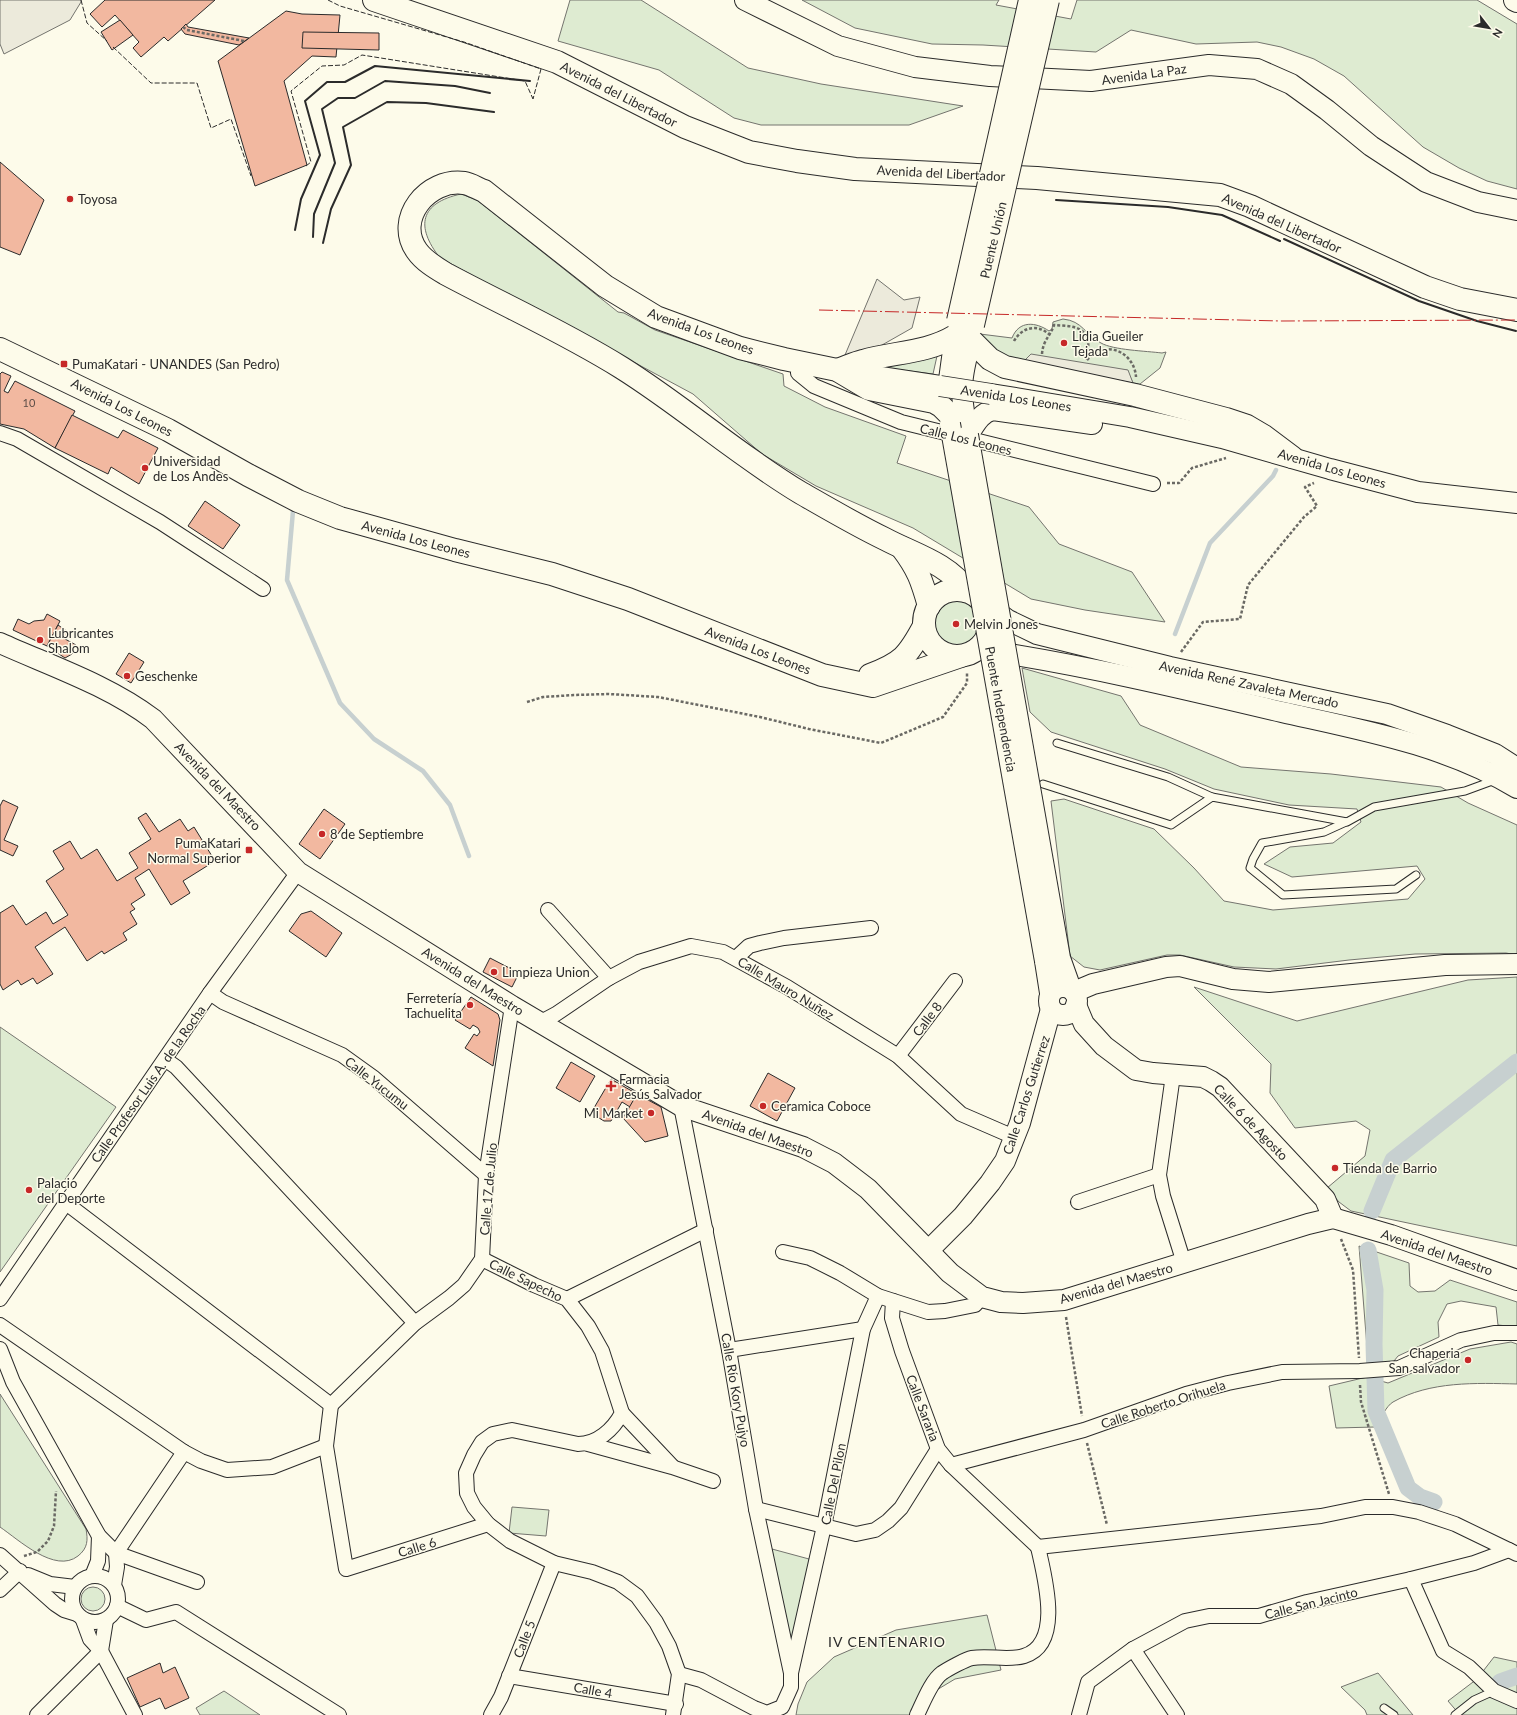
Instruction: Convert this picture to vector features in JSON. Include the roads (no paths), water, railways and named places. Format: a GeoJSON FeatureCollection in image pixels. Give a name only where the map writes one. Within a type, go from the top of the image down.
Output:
{"type":"FeatureCollection","features":[{"type":"Feature","properties":{"kind":"main road","name":"Avenida del Libertador"},"geometry":{"type":"LineString","coordinates":[[374,0],[557,62],[685,127],[749,152],[797,162],[855,169],[1037,178],[1220,195],[1250,206],[1425,287],[1460,299],[1517,310]]}},
{"type":"Feature","properties":{"kind":"main road","name":"Avenida La Paz"},"geometry":{"type":"LineString","coordinates":[[745,0],[838,46],[915,67],[990,76],[1091,81],[1209,65],[1257,69],[1291,84],[1327,110],[1371,146],[1426,182],[1478,202],[1517,210]]}},
{"type":"Feature","properties":{"kind":"main road","name":"Puente Unión"},"geometry":{"type":"LineString","coordinates":[[968,435],[962,388],[964,330],[1030,0]]}},
{"type":"Feature","properties":{"kind":"main road","name":"Puente Unión"},"geometry":{"type":"LineString","coordinates":[[949,419],[947,398],[1048,0]]}},
{"type":"Feature","properties":{"kind":"main road","name":"Avenida Los Leones"},"geometry":{"type":"LineString","coordinates":[[974,596],[955,578],[922,555],[902,548],[842,518],[782,482],[622,368],[446,274],[427,262],[417,252],[412,242],[410,227],[413,213],[421,199],[434,188],[450,183],[465,183],[484,191],[605,286],[656,317],[740,348],[800,363],[837,370],[1130,416],[1222,438],[1330,469],[1418,492],[1517,503]]}},
{"type":"Feature","properties":{"kind":"main road"},"geometry":{"type":"LineString","coordinates":[[837,370],[863,361],[930,348],[944,342],[964,330],[990,359],[1005,367],[1135,395],[1226,419],[1247,426],[1264,436],[1292,457]]}},
{"type":"Feature","properties":{"kind":"main road","name":"Avenida Los Leones"},"geometry":{"type":"LineString","coordinates":[[0,349],[168,430],[298,501],[340,518],[433,544],[552,574],[628,599],[822,675],[873,686],[969,653]]}},
{"type":"Feature","properties":{"kind":"main road"},"geometry":{"type":"LineString","coordinates":[[837,370],[869,389],[926,399],[941,406],[949,419]]}},
{"type":"Feature","properties":{"kind":"main road"},"geometry":{"type":"LineString","coordinates":[[968,435],[983,415],[987,411],[993,410],[1133,431],[1205,445],[1222,438]]}},
{"type":"Feature","properties":{"kind":"main road","name":"Puente Independencia"},"geometry":{"type":"LineString","coordinates":[[949,419],[1053,959],[1074,995]]}},
{"type":"Feature","properties":{"kind":"main road","name":"Puente Independencia"},"geometry":{"type":"LineString","coordinates":[[968,435],[1053,959],[1051,1001]]}},
{"type":"Feature","properties":{"kind":"main road","name":"Avenida Los Leones"},"geometry":{"type":"LineString","coordinates":[[852,681],[885,670],[902,659],[916,642],[926,616],[923,581],[918,570],[902,548]]}},
{"type":"Feature","properties":{"kind":"main road"},"geometry":{"type":"LineString","coordinates":[[956,590],[974,596],[987,609],[990,626],[986,639],[969,653],[950,656],[939,651],[931,643],[925,633],[926,616],[936,598],[945,592],[956,590]]}},
{"type":"Feature","properties":{"kind":"main road","name":"Avenida René Zavaleta Mercado"},"geometry":{"type":"LineString","coordinates":[[974,596],[1008,620],[1037,634],[1170,667],[1386,714],[1447,735],[1495,754],[1512,778]]}},
{"type":"Feature","properties":{"kind":"main road","name":"Avenida del Maestro"},"geometry":{"type":"LineString","coordinates":[[0,643],[80,678],[135,705],[153,719],[298,872],[512,1006],[681,1106],[803,1147],[834,1163],[868,1189],[950,1273],[982,1297],[1001,1302],[1023,1303],[1064,1300],[1333,1218],[1391,1235],[1517,1280]]}},
{"type":"Feature","properties":{"kind":"main road","name":"Avenida René Zavaleta Mercado"},"geometry":{"type":"LineString","coordinates":[[969,653],[1054,661],[1253,705],[1394,738],[1446,754],[1512,778]]}},
{"type":"Feature","properties":{"kind":"main road"},"geometry":{"type":"LineString","coordinates":[[1051,1001],[1057,988],[1062,987],[1074,995],[1093,984],[1166,967],[1180,966],[1233,979],[1268,982],[1445,965],[1517,964]]}},
{"type":"Feature","properties":{"kind":"main road","name":"Calle 6 de Agosto"},"geometry":{"type":"LineString","coordinates":[[1074,995],[1084,1024],[1104,1046],[1126,1064],[1136,1070],[1203,1077],[1220,1087],[1325,1199],[1333,1218]]}},
{"type":"Feature","properties":{"kind":"main road","name":"Calle Carlos Gutierrez"},"geometry":{"type":"LineString","coordinates":[[929,1250],[963,1216],[990,1183],[1005,1161],[1020,1123],[1051,1001]]}},
{"type":"Feature","properties":{"kind":"street","name":"Calle Los Leones"},"geometry":{"type":"LineString","coordinates":[[800,363],[798,373],[814,386],[901,422],[1153,484]]}},
{"type":"Feature","properties":{"kind":"street"},"geometry":{"type":"LineString","coordinates":[[0,433],[17,439],[160,522],[263,589]]}},
{"type":"Feature","properties":{"kind":"street","name":"Calle Profesor Luis A. de la Rocha"},"geometry":{"type":"LineString","coordinates":[[0,1299],[166,1060],[210,993],[298,872]]}},
{"type":"Feature","properties":{"kind":"street"},"geometry":{"type":"LineString","coordinates":[[548,910],[609,978]]}},
{"type":"Feature","properties":{"kind":"street"},"geometry":{"type":"LineString","coordinates":[[736,958],[749,946],[760,943],[784,938],[871,928]]}},
{"type":"Feature","properties":{"kind":"street","name":"Calle Mauro Nuñez"},"geometry":{"type":"LineString","coordinates":[[541,1022],[556,1014],[609,978],[639,962],[691,946],[723,952],[787,987],[898,1056],[961,1114],[1014,1138]]}},
{"type":"Feature","properties":{"kind":"street","name":"Calle 8"},"geometry":{"type":"LineString","coordinates":[[898,1056],[955,981]]}},
{"type":"Feature","properties":{"kind":"street","name":"Calle Yucumu"},"geometry":{"type":"LineString","coordinates":[[210,993],[222,1002],[342,1055],[374,1078],[486,1175]]}},
{"type":"Feature","properties":{"kind":"street","name":"Calle 17 de Julio"},"geometry":{"type":"LineString","coordinates":[[482,1259],[486,1175],[512,1006]]}},
{"type":"Feature","properties":{"kind":"street"},"geometry":{"type":"LineString","coordinates":[[166,1060],[176,1067],[415,1323]]}},
{"type":"Feature","properties":{"kind":"street"},"geometry":{"type":"LineString","coordinates":[[1173,1075],[1159,1175],[1163,1196],[1184,1263]]}},
{"type":"Feature","properties":{"kind":"street","name":"Calle Río Kory Pujyo"},"geometry":{"type":"LineString","coordinates":[[681,1106],[729,1350],[756,1509],[791,1673]]}},
{"type":"Feature","properties":{"kind":"street"},"geometry":{"type":"LineString","coordinates":[[1078,1202],[1159,1175]]}},
{"type":"Feature","properties":{"kind":"street"},"geometry":{"type":"LineString","coordinates":[[66,1203],[332,1405]]}},
{"type":"Feature","properties":{"kind":"street"},"geometry":{"type":"LineString","coordinates":[[567,1299],[706,1230]]}},
{"type":"Feature","properties":{"kind":"street"},"geometry":{"type":"LineString","coordinates":[[783,1252],[810,1258],[840,1273],[878,1296],[928,1312],[945,1311],[975,1305],[982,1297]]}},
{"type":"Feature","properties":{"kind":"street"},"geometry":{"type":"LineString","coordinates":[[0,1325],[184,1452],[201,1461],[227,1470],[272,1467],[326,1446],[332,1405],[415,1323],[464,1285],[482,1259]]}},
{"type":"Feature","properties":{"kind":"street","name":"Calle Sapecho"},"geometry":{"type":"LineString","coordinates":[[482,1259],[534,1285],[567,1299],[588,1326],[602,1351],[622,1413]]}},
{"type":"Feature","properties":{"kind":"street","name":"Calle Del Pilon"},"geometry":{"type":"LineString","coordinates":[[791,1673],[824,1526],[864,1329],[878,1296]]}},
{"type":"Feature","properties":{"kind":"street","name":"Calle Sararia"},"geometry":{"type":"LineString","coordinates":[[893,1301],[892,1318],[902,1351],[938,1449],[951,1465],[1038,1547]]}},
{"type":"Feature","properties":{"kind":"street"},"geometry":{"type":"LineString","coordinates":[[729,1350],[864,1329]]}},
{"type":"Feature","properties":{"kind":"street","name":"Calle Roberto Orihuela"},"geometry":{"type":"LineString","coordinates":[[951,1465],[1084,1430],[1186,1394],[1228,1383],[1282,1372],[1360,1371],[1399,1368],[1461,1340],[1494,1333],[1517,1333]]}},
{"type":"Feature","properties":{"kind":"street"},"geometry":{"type":"LineString","coordinates":[[0,1349],[13,1382],[62,1467],[99,1536],[116,1553],[197,1582]]}},
{"type":"Feature","properties":{"kind":"street"},"geometry":{"type":"LineString","coordinates":[[588,1444],[606,1433],[618,1422],[622,1413],[672,1467]]}},
{"type":"Feature","properties":{"kind":"street"},"geometry":{"type":"LineString","coordinates":[[675,1709],[679,1674],[669,1646],[656,1622],[637,1596],[618,1582],[592,1572],[554,1563],[510,1541],[488,1524],[474,1507],[467,1493],[466,1473],[482,1442],[493,1434],[512,1430],[578,1444],[588,1444],[672,1467],[713,1481]]}},
{"type":"Feature","properties":{"kind":"street","name":"Calle 6"},"geometry":{"type":"LineString","coordinates":[[326,1446],[346,1569],[488,1524]]}},
{"type":"Feature","properties":{"kind":"street"},"geometry":{"type":"LineString","coordinates":[[756,1509],[856,1534],[875,1530],[888,1521],[901,1508],[938,1449]]}},
{"type":"Feature","properties":{"kind":"street"},"geometry":{"type":"LineString","coordinates":[[114,1585],[117,1567],[116,1553],[184,1452]]}},
{"type":"Feature","properties":{"kind":"street"},"geometry":{"type":"LineString","coordinates":[[917,1715],[930,1690],[941,1674],[972,1658],[1025,1656],[1043,1641],[1049,1617],[1048,1599],[1038,1547],[1322,1516],[1365,1507],[1393,1507],[1419,1512],[1455,1524],[1513,1552]]}},
{"type":"Feature","properties":{"kind":"street"},"geometry":{"type":"LineString","coordinates":[[92,1576],[98,1562],[99,1536]]}},
{"type":"Feature","properties":{"kind":"street","name":"Calle San Jacinto"},"geometry":{"type":"LineString","coordinates":[[1079,1715],[1088,1682],[1133,1649],[1185,1621],[1209,1616],[1259,1616],[1307,1602],[1411,1579],[1513,1552]]}},
{"type":"Feature","properties":{"kind":"street"},"geometry":{"type":"LineString","coordinates":[[3,1558],[20,1571],[54,1604],[64,1610],[80,1617],[94,1622],[106,1620],[112,1615],[117,1606],[118,1595],[114,1585],[100,1576],[85,1578],[75,1587],[72,1596],[72,1606],[80,1617],[90,1639],[101,1651],[135,1715]]}},
{"type":"Feature","properties":{"kind":"street","name":"Calle 5"},"geometry":{"type":"LineString","coordinates":[[491,1715],[501,1697],[554,1563]]}},
{"type":"Feature","properties":{"kind":"street"},"geometry":{"type":"LineString","coordinates":[[20,1571],[50,1584],[75,1587]]}},
{"type":"Feature","properties":{"kind":"street"},"geometry":{"type":"LineString","coordinates":[[0,1590],[20,1571]]}},
{"type":"Feature","properties":{"kind":"street"},"geometry":{"type":"LineString","coordinates":[[1411,1579],[1443,1651],[1469,1667],[1494,1691],[1517,1701]]}},
{"type":"Feature","properties":{"kind":"street"},"geometry":{"type":"LineString","coordinates":[[117,1606],[146,1620],[176,1612],[339,1715]]}},
{"type":"Feature","properties":{"kind":"street"},"geometry":{"type":"LineString","coordinates":[[37,1715],[101,1651],[106,1620]]}},
{"type":"Feature","properties":{"kind":"street"},"geometry":{"type":"LineString","coordinates":[[1133,1649],[1177,1715]]}},
{"type":"Feature","properties":{"kind":"street"},"geometry":{"type":"LineString","coordinates":[[679,1674],[701,1680],[754,1708],[767,1713],[782,1706],[791,1687],[791,1673]]}},
{"type":"Feature","properties":{"kind":"street","name":"Calle 4"},"geometry":{"type":"LineString","coordinates":[[509,1676],[675,1709]]}},
{"type":"Feature","properties":{"kind":"lane"},"geometry":{"type":"LineString","coordinates":[[1057,743],[1168,777],[1212,797],[1347,822]]}},
{"type":"Feature","properties":{"kind":"lane"},"geometry":{"type":"LineString","coordinates":[[1416,875],[1396,889],[1283,895],[1250,868],[1262,843],[1324,832],[1347,822],[1374,806],[1465,791],[1512,778]]}},
{"type":"Feature","properties":{"kind":"lane"},"geometry":{"type":"LineString","coordinates":[[1043,784],[1171,824],[1212,797]]}},
{"type":"Feature","properties":{"kind":"lane"},"geometry":{"type":"LineString","coordinates":[[1455,1715],[1474,1700],[1494,1691]]}},
{"type":"Feature","properties":{"kind":"lane"},"geometry":{"type":"LineString","coordinates":[[1384,1708],[1394,1715]]}},
{"type":"Feature","properties":{"kind":"waterway"},"geometry":{"type":"LineString","coordinates":[[1175,634],[1210,543],[1273,476],[1276,470]]}},
{"type":"Feature","properties":{"kind":"waterway"},"geometry":{"type":"LineString","coordinates":[[293,511],[287,580],[340,703],[374,739],[423,771],[450,805],[469,856]]}},
{"type":"Feature","properties":{"kind":"waterway"},"geometry":{"type":"LineString","coordinates":[[1372,1211],[1393,1160],[1517,1062]]}},
{"type":"Feature","properties":{"kind":"waterway"},"geometry":{"type":"LineString","coordinates":[[1368,1250],[1375,1290],[1374,1344],[1376,1411],[1408,1488],[1420,1497],[1434,1502]]}},
{"type":"Feature","properties":{"kind":"waterway"},"geometry":{"type":"LineString","coordinates":[[1500,1682],[1517,1676]]}},
{"type":"Feature","properties":{"kind":"place","name":"Toyosa"},"geometry":{"type":"Point","coordinates":[70,199]}},
{"type":"Feature","properties":{"kind":"place","name":"Lidia Gueiler Tejada"},"geometry":{"type":"Point","coordinates":[1064,343]}},
{"type":"Feature","properties":{"kind":"place","name":"PumaKatari - UNANDES (San Pedro)"},"geometry":{"type":"Point","coordinates":[64,364]}},
{"type":"Feature","properties":{"kind":"place","name":"Universidad de Los Andes"},"geometry":{"type":"Point","coordinates":[145,468]}},
{"type":"Feature","properties":{"kind":"place","name":"Melvin Jones"},"geometry":{"type":"Point","coordinates":[956,624]}},
{"type":"Feature","properties":{"kind":"place","name":"Lubricantes Shalom"},"geometry":{"type":"Point","coordinates":[40,640]}},
{"type":"Feature","properties":{"kind":"place","name":"Geschenke"},"geometry":{"type":"Point","coordinates":[127,676]}},
{"type":"Feature","properties":{"kind":"place","name":"8 de Septiembre"},"geometry":{"type":"Point","coordinates":[322,834]}},
{"type":"Feature","properties":{"kind":"place","name":"PumaKatari Normal Superior"},"geometry":{"type":"Point","coordinates":[249,850]}},
{"type":"Feature","properties":{"kind":"place","name":"Limpieza Union"},"geometry":{"type":"Point","coordinates":[494,972]}},
{"type":"Feature","properties":{"kind":"place","name":"Ferretería Tachuelita"},"geometry":{"type":"Point","coordinates":[470,1005]}},
{"type":"Feature","properties":{"kind":"place","name":"Farmacia Jesús Salvador"},"geometry":{"type":"Point","coordinates":[611,1086]}},
{"type":"Feature","properties":{"kind":"place","name":"Ceramica Coboce"},"geometry":{"type":"Point","coordinates":[763,1106]}},
{"type":"Feature","properties":{"kind":"place","name":"Mi Market"},"geometry":{"type":"Point","coordinates":[651,1113]}},
{"type":"Feature","properties":{"kind":"place","name":"Tienda de Barrio"},"geometry":{"type":"Point","coordinates":[1335,1168]}},
{"type":"Feature","properties":{"kind":"place","name":"Palacio del Deporte"},"geometry":{"type":"Point","coordinates":[29,1190]}},
{"type":"Feature","properties":{"kind":"place","name":"Chaperia San salvador"},"geometry":{"type":"Point","coordinates":[1468,1360]}},
{"type":"Feature","properties":{"kind":"district","name":"IV CENTENARIO"},"geometry":{"type":"Point","coordinates":[887,1641]}}]}
